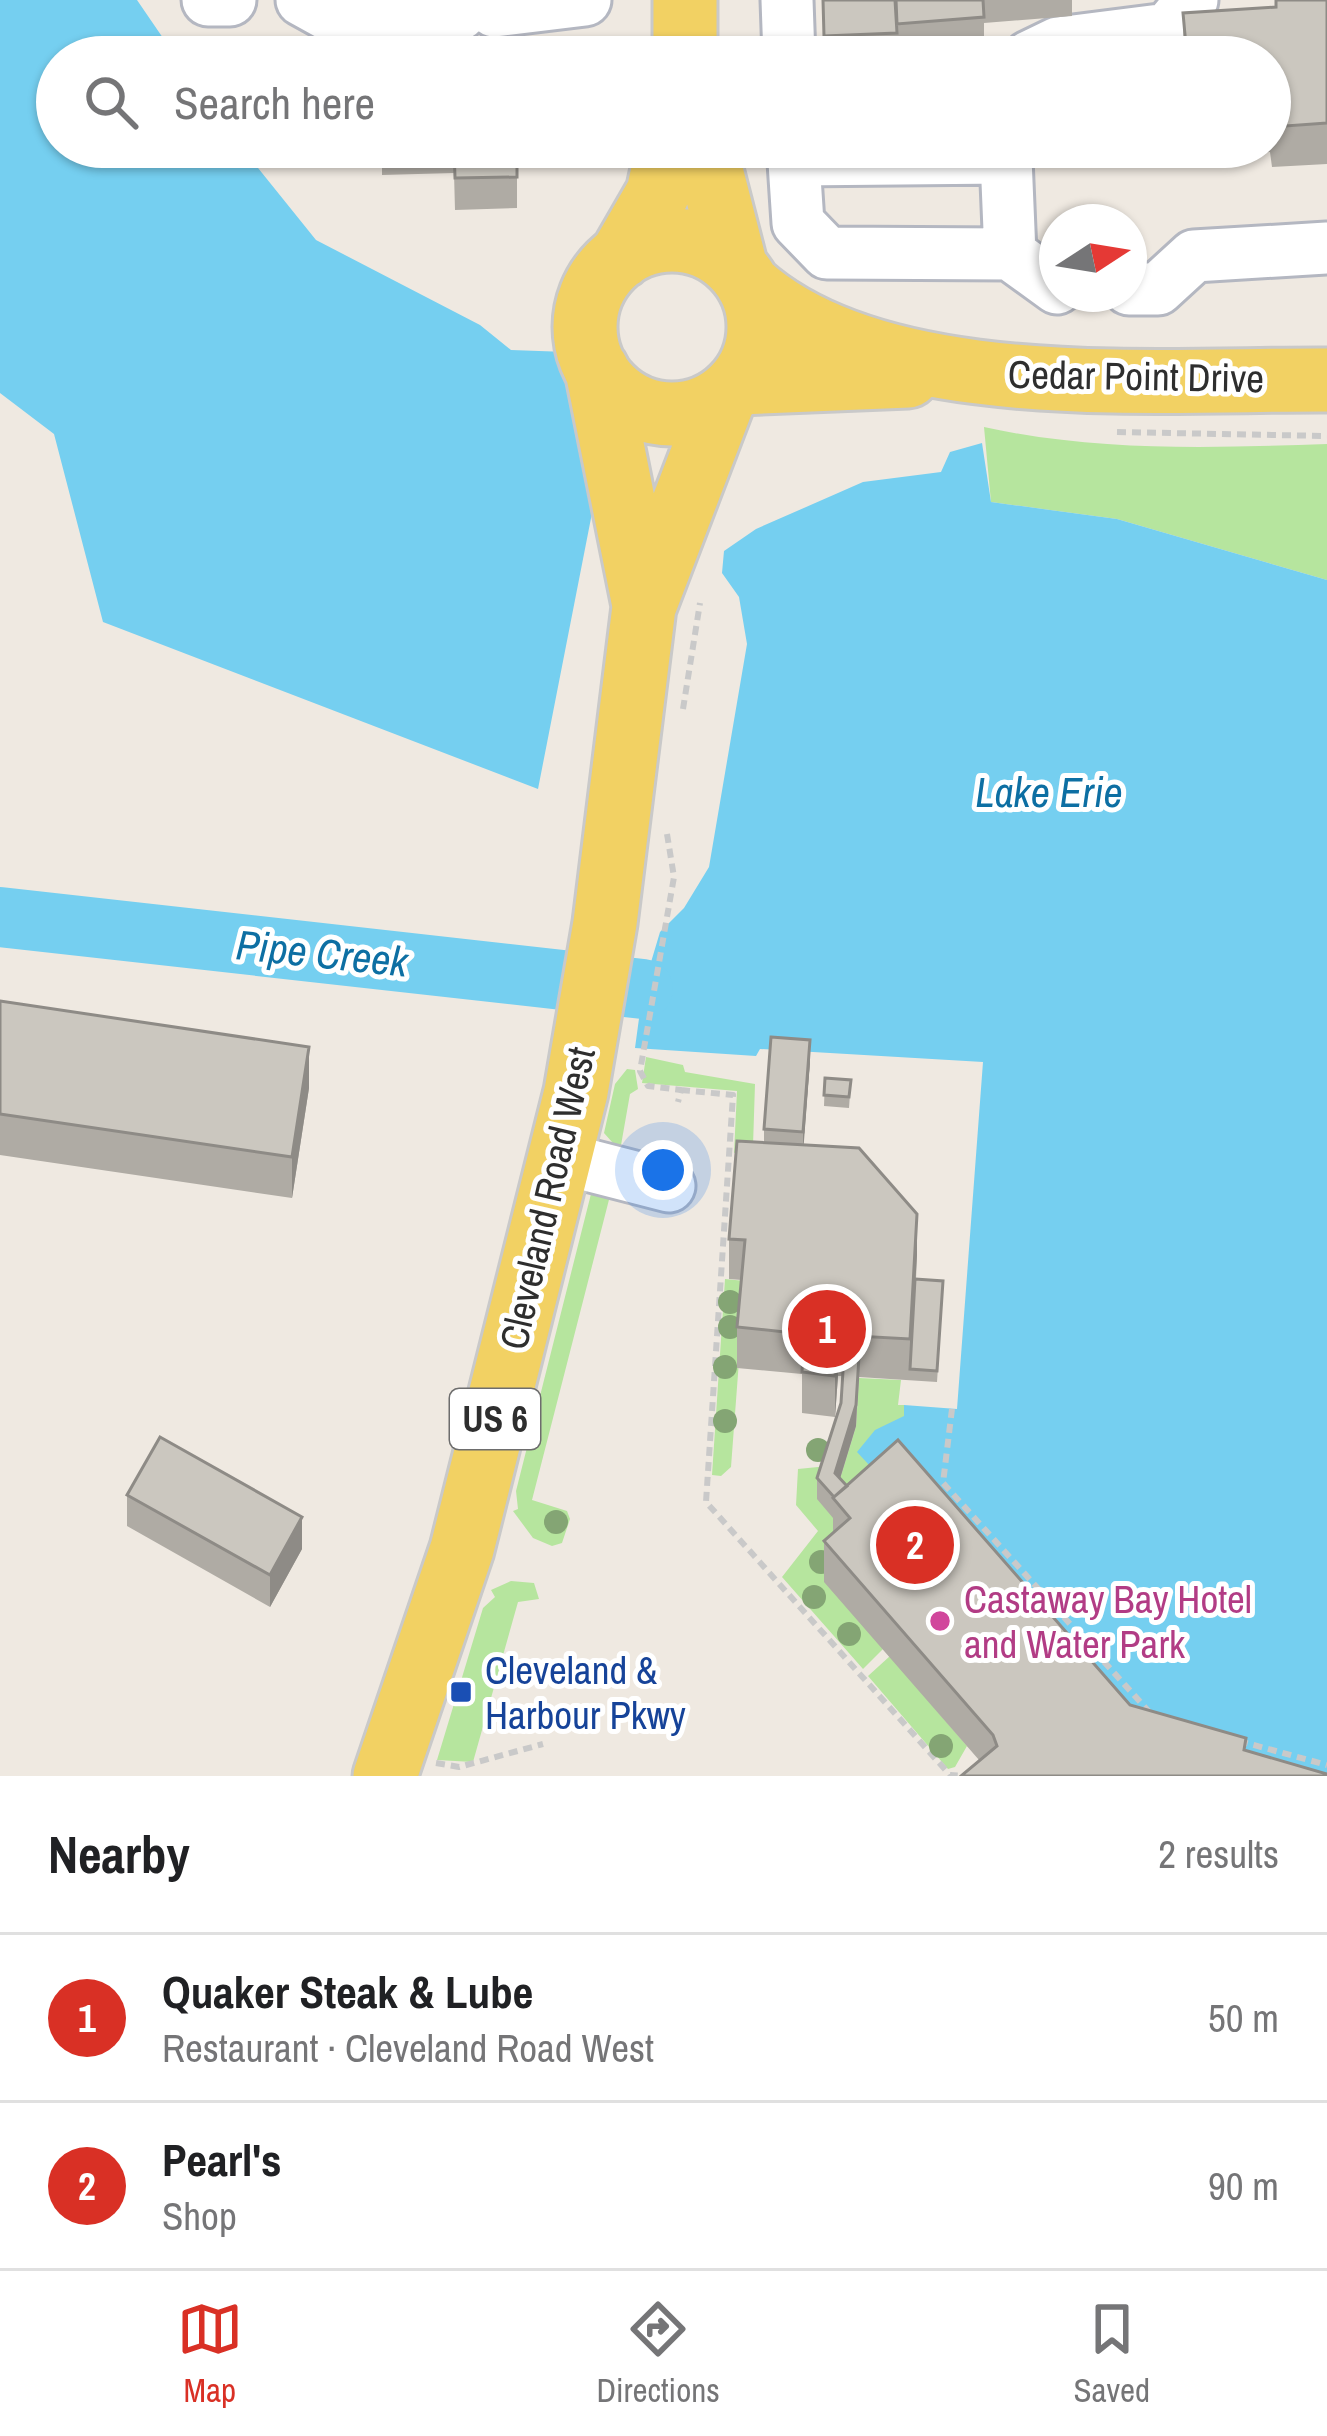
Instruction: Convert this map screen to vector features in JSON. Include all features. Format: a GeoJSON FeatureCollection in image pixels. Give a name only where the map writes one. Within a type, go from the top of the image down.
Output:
{"type":"FeatureCollection","features":[{"type":"Feature","properties":{"kind":"main road"},"geometry":{"type":"LineString","coordinates":[[685,0],[685,36]]}},
{"type":"Feature","properties":{"kind":"main road"},"geometry":{"type":"LineString","coordinates":[[663,168],[658,193],[588,308],[586,330],[597,370],[609,387],[644,410],[685,413],[732,391],[758,346],[756,304],[742,276],[711,168]]}},
{"type":"Feature","properties":{"kind":"main road"},"geometry":{"type":"LineString","coordinates":[[621,257],[640,247],[681,241],[720,254],[742,276]]}},
{"type":"Feature","properties":{"kind":"main road","name":"Cedar Point Drive"},"geometry":{"type":"LineString","coordinates":[[742,276],[777,310],[819,334],[945,369],[1109,378],[1327,380]]}},
{"type":"Feature","properties":{"kind":"main road","name":"Cedar Point Drive"},"geometry":{"type":"LineString","coordinates":[[732,391],[868,382],[945,369]]}},
{"type":"Feature","properties":{"kind":"main road","name":"Cleveland Road West"},"geometry":{"type":"LineString","coordinates":[[597,370],[672,604]]}},
{"type":"Feature","properties":{"kind":"main road","name":"Cleveland Road West"},"geometry":{"type":"LineString","coordinates":[[398,1770],[462,1549],[576,1092],[605,922],[672,604],[732,391]]}},
{"type":"Feature","properties":{"kind":"lane"},"geometry":{"type":"LineString","coordinates":[[208,0],[230,0]]}},
{"type":"Feature","properties":{"kind":"lane"},"geometry":{"type":"LineString","coordinates":[[302,0],[340,21],[477,13],[585,0]]}},
{"type":"Feature","properties":{"kind":"lane"},"geometry":{"type":"LineString","coordinates":[[787,0],[788,36]]}},
{"type":"Feature","properties":{"kind":"lane"},"geometry":{"type":"LineString","coordinates":[[1113,36],[1168,29],[1192,0]]}},
{"type":"Feature","properties":{"kind":"lane"},"geometry":{"type":"LineString","coordinates":[[794,168],[798,223],[827,253],[1010,254],[1039,275]]}},
{"type":"Feature","properties":{"kind":"lane"},"geometry":{"type":"LineString","coordinates":[[1007,168],[1010,254]]}},
{"type":"Feature","properties":{"kind":"lane"},"geometry":{"type":"LineString","coordinates":[[1147,289],[1158,289],[1194,256],[1327,248]]}},
{"type":"Feature","properties":{"kind":"lane"},"geometry":{"type":"LineString","coordinates":[[560,1158],[669,1186]]}},
{"type":"Feature","properties":{"kind":"path"},"geometry":{"type":"LineString","coordinates":[[1108,432],[1327,436]]}},
{"type":"Feature","properties":{"kind":"path"},"geometry":{"type":"LineString","coordinates":[[672,604],[680,724]]}},
{"type":"Feature","properties":{"kind":"path"},"geometry":{"type":"LineString","coordinates":[[665,827],[674,877],[640,1071],[648,1086],[733,1095],[706,1502],[950,1775],[970,1776]]}},
{"type":"Feature","properties":{"kind":"path"},"geometry":{"type":"LineString","coordinates":[[679,1102],[681,1090]]}},
{"type":"Feature","properties":{"kind":"path"},"geometry":{"type":"LineString","coordinates":[[952,1409],[943,1483],[1155,1718]]}},
{"type":"Feature","properties":{"kind":"path"},"geometry":{"type":"LineString","coordinates":[[1126,1714],[1139,1701]]}},
{"type":"Feature","properties":{"kind":"path"},"geometry":{"type":"LineString","coordinates":[[1220,1736],[1327,1766]]}},
{"type":"Feature","properties":{"kind":"path"},"geometry":{"type":"LineString","coordinates":[[398,1770],[432,1762],[459,1768],[543,1744]]}},
{"type":"Feature","properties":{"kind":"green space"},"geometry":{"type":"Polygon","coordinates":[[[984,427],[1112,444],[1327,444],[1327,580],[1117,519],[991,502],[984,427]]]}},
{"type":"Feature","properties":{"kind":"green space"},"geometry":{"type":"Polygon","coordinates":[[[646,1057],[683,1065],[685,1072],[755,1084],[753,1146],[734,1153],[737,1091],[642,1083],[646,1057]]]}},
{"type":"Feature","properties":{"kind":"green space"},"geometry":{"type":"Polygon","coordinates":[[[627,1069],[635,1070],[638,1089],[630,1094],[620,1151],[604,1133],[615,1084],[627,1069]]]}},
{"type":"Feature","properties":{"kind":"green space"},"geometry":{"type":"Polygon","coordinates":[[[612,1188],[532,1500],[567,1511],[570,1519],[562,1543],[552,1546],[533,1538],[513,1511],[518,1509],[516,1491],[592,1190],[612,1188]]]}},
{"type":"Feature","properties":{"kind":"green space"},"geometry":{"type":"Polygon","coordinates":[[[725,1279],[745,1281],[731,1467],[721,1476],[712,1475],[725,1279]]]}},
{"type":"Feature","properties":{"kind":"green space"},"geometry":{"type":"Polygon","coordinates":[[[859,1378],[901,1380],[898,1405],[904,1405],[904,1416],[891,1486],[835,1495],[856,1426],[859,1378]]]}},
{"type":"Feature","properties":{"kind":"green space"},"geometry":{"type":"Polygon","coordinates":[[[828,1466],[884,1648],[863,1669],[782,1577],[818,1531],[796,1505],[798,1469],[828,1466]]]}},
{"type":"Feature","properties":{"kind":"green space"},"geometry":{"type":"Polygon","coordinates":[[[511,1581],[534,1583],[539,1599],[518,1602],[473,1762],[437,1760],[483,1608],[495,1597],[491,1590],[511,1581]]]}},
{"type":"Feature","properties":{"kind":"green space"},"geometry":{"type":"Polygon","coordinates":[[[890,1656],[967,1746],[955,1767],[948,1769],[868,1676],[890,1656]]]}},
{"type":"Feature","properties":{"kind":"water"},"geometry":{"type":"Polygon","coordinates":[[[0,0],[137,0],[162,36],[36,36],[36,168],[258,168],[316,240],[480,325],[511,350],[567,352],[602,462],[538,789],[103,622],[54,434],[0,393],[0,0]]]}},
{"type":"Feature","properties":{"kind":"water","name":"Lake Erie"},"geometry":{"type":"Polygon","coordinates":[[[982,443],[991,502],[1117,519],[1327,580],[1327,1776],[1130,1746],[857,1452],[875,1430],[904,1416],[904,1405],[957,1409],[983,1062],[760,1049],[756,1056],[635,1048],[643,989],[660,932],[684,908],[709,867],[747,644],[739,597],[722,573],[724,551],[756,529],[863,482],[941,472],[950,452],[982,443]]]}},
{"type":"Feature","properties":{"kind":"building"},"geometry":{"type":"Polygon","coordinates":[[[823,0],[895,0],[897,33],[824,36],[823,0]]]}},
{"type":"Feature","properties":{"kind":"building"},"geometry":{"type":"Polygon","coordinates":[[[896,0],[983,0],[984,17],[897,24],[896,0]]]}},
{"type":"Feature","properties":{"kind":"building"},"geometry":{"type":"Polygon","coordinates":[[[1276,0],[1327,0],[1327,123],[1291,126],[1291,36],[1185,36],[1183,13],[1276,7],[1276,0]]]}},
{"type":"Feature","properties":{"kind":"building"},"geometry":{"type":"Polygon","coordinates":[[[455,168],[517,168],[517,177],[455,178],[455,168]]]}},
{"type":"Feature","properties":{"kind":"building"},"geometry":{"type":"Polygon","coordinates":[[[0,1001],[309,1047],[292,1157],[0,1114],[0,1001]]]}},
{"type":"Feature","properties":{"kind":"building"},"geometry":{"type":"Polygon","coordinates":[[[771,1037],[810,1040],[803,1132],[764,1129],[771,1037]]]}},
{"type":"Feature","properties":{"kind":"building"},"geometry":{"type":"Polygon","coordinates":[[[825,1078],[851,1080],[849,1097],[824,1095],[825,1078]]]}},
{"type":"Feature","properties":{"kind":"building"},"geometry":{"type":"Polygon","coordinates":[[[737,1141],[859,1148],[917,1214],[910,1339],[838,1335],[835,1376],[802,1372],[804,1334],[737,1327],[745,1240],[729,1239],[737,1141]]]}},
{"type":"Feature","properties":{"kind":"building"},"geometry":{"type":"Polygon","coordinates":[[[915,1279],[943,1281],[937,1371],[910,1369],[915,1279]]]}},
{"type":"Feature","properties":{"kind":"building"},"geometry":{"type":"Polygon","coordinates":[[[844,1355],[859,1356],[856,1405],[835,1473],[847,1486],[834,1497],[817,1478],[841,1403],[844,1355]]]}},
{"type":"Feature","properties":{"kind":"building"},"geometry":{"type":"Polygon","coordinates":[[[160,1437],[302,1517],[270,1575],[127,1495],[160,1437]]]}},
{"type":"Feature","properties":{"kind":"building","name":"Castaway Bay Hotel and Water Park"},"geometry":{"type":"Polygon","coordinates":[[[898,1440],[1130,1705],[1246,1738],[1244,1750],[1327,1776],[961,1776],[997,1746],[993,1735],[824,1541],[850,1518],[833,1498],[898,1440]]]}},
{"type":"Feature","properties":{"kind":"waterway","name":"Pipe Creek"},"geometry":{"type":"LineString","coordinates":[[0,917],[643,989]]}},
{"type":"Feature","properties":{"kind":"place","name":"Quaker Steak & Lube"},"geometry":{"type":"Point","coordinates":[827,1329]}},
{"type":"Feature","properties":{"kind":"place","name":"Pearl's"},"geometry":{"type":"Point","coordinates":[915,1545]}},
{"type":"Feature","properties":{"kind":"place","name":"Castaway Bay Hotel and Water Park"},"geometry":{"type":"Point","coordinates":[940,1621]}},
{"type":"Feature","properties":{"kind":"place","name":"Cleveland & Harbour Pkwy"},"geometry":{"type":"Point","coordinates":[461,1692]}}]}
